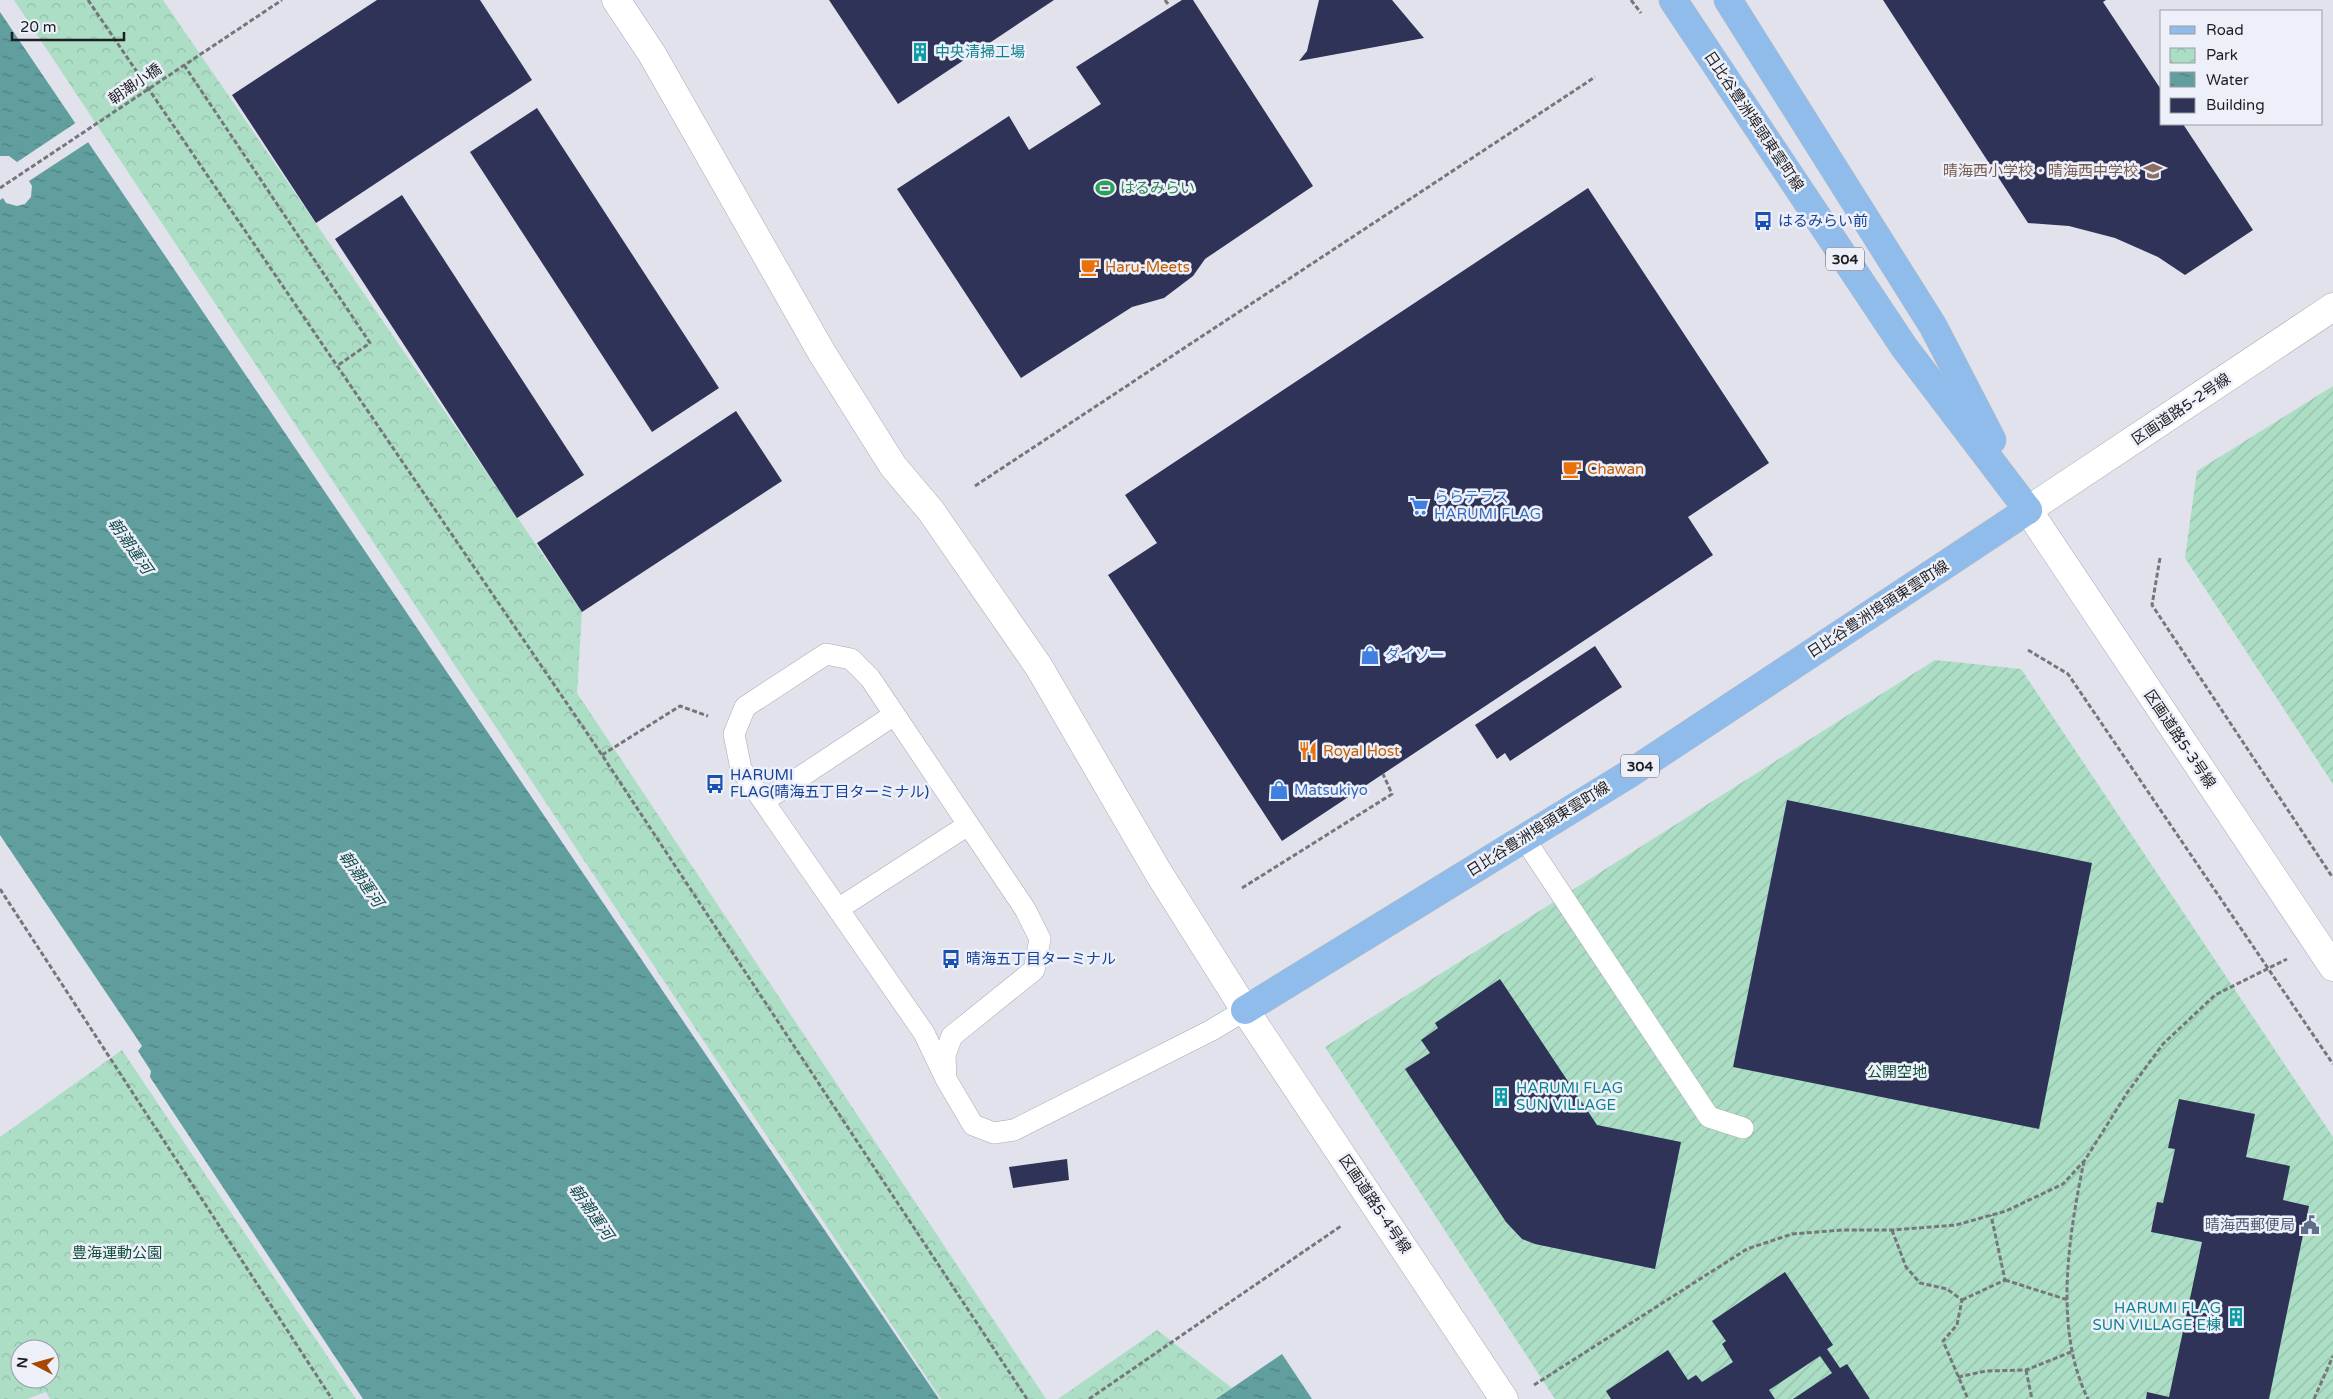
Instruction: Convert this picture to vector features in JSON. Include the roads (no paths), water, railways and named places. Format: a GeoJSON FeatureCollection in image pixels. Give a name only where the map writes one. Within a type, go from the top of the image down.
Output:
{"type":"FeatureCollection","features":[{"type":"Feature","properties":{"kind":"main road","name":"日比谷豊洲埠頭東雲町線"},"geometry":{"type":"LineString","coordinates":[[1245,1010],[1629,774],[2028,510],[1904,347],[1673,0]]}},
{"type":"Feature","properties":{"kind":"main road","name":"304"},"geometry":{"type":"LineString","coordinates":[[1728,0],[1933,326],[2028,510]]}},
{"type":"Feature","properties":{"kind":"street","name":"区画道路5-4号線"},"geometry":{"type":"LineString","coordinates":[[616,0],[652,54],[828,361],[893,466],[931,512],[1040,667],[1158,872],[1245,1010],[1504,1399]]}},
{"type":"Feature","properties":{"kind":"street","name":"区画道路5-2号線"},"geometry":{"type":"LineString","coordinates":[[2028,510],[2333,307]]}},
{"type":"Feature","properties":{"kind":"street","name":"区画道路5-3号線"},"geometry":{"type":"LineString","coordinates":[[2028,510],[2333,967]]}},
{"type":"Feature","properties":{"kind":"lane"},"geometry":{"type":"LineString","coordinates":[[946,1079],[945,1055],[952,1036],[1034,970],[1040,939],[1025,909],[870,678],[851,659],[826,654],[745,707],[734,734],[741,769],[924,1033],[946,1079],[973,1124],[994,1133],[1014,1130],[1212,1030],[1245,1010]]}},
{"type":"Feature","properties":{"kind":"lane"},"geometry":{"type":"LineString","coordinates":[[764,801],[894,715]]}},
{"type":"Feature","properties":{"kind":"lane"},"geometry":{"type":"LineString","coordinates":[[838,909],[968,824]]}},
{"type":"Feature","properties":{"kind":"lane"},"geometry":{"type":"LineString","coordinates":[[1524,838],[1708,1117],[1743,1128]]}},
{"type":"Feature","properties":{"kind":"lane"},"geometry":{"type":"LineString","coordinates":[[924,1033],[932,1036],[952,1036]]}},
{"type":"Feature","properties":{"kind":"water","name":"朝潮運河"},"geometry":{"type":"Polygon","coordinates":[[[0,12],[939,1399],[363,1399],[150,1077],[151,1071],[138,1051],[142,1046],[0,835],[0,12]]]}},
{"type":"Feature","properties":{"kind":"water"},"geometry":{"type":"Polygon","coordinates":[[[1282,1354],[1312,1399],[1216,1399],[1282,1354]]]}},
{"type":"Feature","properties":{"kind":"place","name":"中央清掃工場"},"geometry":{"type":"Point","coordinates":[920,52]}},
{"type":"Feature","properties":{"kind":"place","name":"晴海西小学校・晴海西中学校"},"geometry":{"type":"Point","coordinates":[2153,171]}},
{"type":"Feature","properties":{"kind":"place","name":"はるみらい"},"geometry":{"type":"Point","coordinates":[1105,188]}},
{"type":"Feature","properties":{"kind":"place","name":"はるみらい前"},"geometry":{"type":"Point","coordinates":[1763,221]}},
{"type":"Feature","properties":{"kind":"place","name":"Haru-Meets"},"geometry":{"type":"Point","coordinates":[1090,267]}},
{"type":"Feature","properties":{"kind":"place","name":"Chawan"},"geometry":{"type":"Point","coordinates":[1572,469]}},
{"type":"Feature","properties":{"kind":"place","name":"ららテラス HARUMI FLAG"},"geometry":{"type":"Point","coordinates":[1419,506]}},
{"type":"Feature","properties":{"kind":"place","name":"ダイソー"},"geometry":{"type":"Point","coordinates":[1370,655]}},
{"type":"Feature","properties":{"kind":"place","name":"Royal Host"},"geometry":{"type":"Point","coordinates":[1308,751]}},
{"type":"Feature","properties":{"kind":"place","name":"HARUMI FLAG(晴海五丁目ターミナル)"},"geometry":{"type":"Point","coordinates":[715,784]}},
{"type":"Feature","properties":{"kind":"place","name":"Matsukiyo"},"geometry":{"type":"Point","coordinates":[1279,790]}},
{"type":"Feature","properties":{"kind":"place","name":"晴海五丁目ターミナル"},"geometry":{"type":"Point","coordinates":[951,959]}},
{"type":"Feature","properties":{"kind":"place","name":"HARUMI FLAG SUN VILLAGE"},"geometry":{"type":"Point","coordinates":[1501,1097]}},
{"type":"Feature","properties":{"kind":"place","name":"晴海西郵便局"},"geometry":{"type":"Point","coordinates":[2310,1225]}},
{"type":"Feature","properties":{"kind":"place","name":"HARUMI FLAG SUN VILLAGE E棟"},"geometry":{"type":"Point","coordinates":[2236,1317]}},
{"type":"Feature","properties":{"kind":"park label","name":"公開空地"},"geometry":{"type":"Point","coordinates":[1897,1072]}},
{"type":"Feature","properties":{"kind":"park label","name":"豊海運動公園"},"geometry":{"type":"Point","coordinates":[117,1253]}}]}
